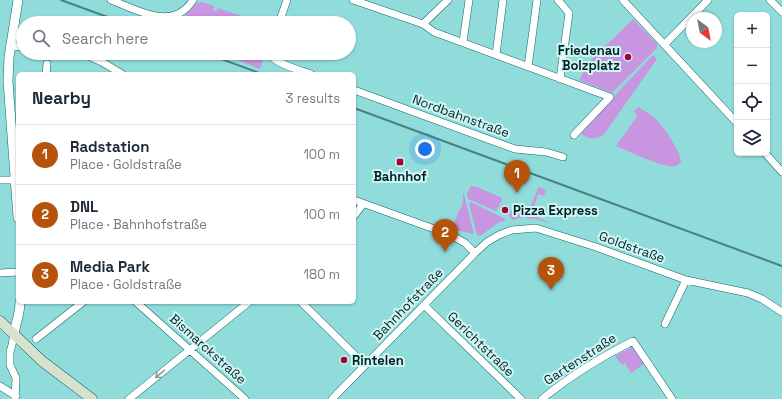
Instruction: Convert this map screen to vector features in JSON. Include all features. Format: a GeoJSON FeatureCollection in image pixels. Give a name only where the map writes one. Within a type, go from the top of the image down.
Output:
{"type":"FeatureCollection","features":[{"type":"Feature","properties":{"kind":"main road"},"geometry":{"type":"LineString","coordinates":[[0,322],[46,364],[92,399]]}},
{"type":"Feature","properties":{"kind":"street"},"geometry":{"type":"LineString","coordinates":[[16,193],[8,62],[18,0]]}},
{"type":"Feature","properties":{"kind":"street"},"geometry":{"type":"LineString","coordinates":[[111,0],[150,15],[158,16]]}},
{"type":"Feature","properties":{"kind":"street"},"geometry":{"type":"LineString","coordinates":[[171,16],[180,14],[193,0]]}},
{"type":"Feature","properties":{"kind":"street"},"geometry":{"type":"LineString","coordinates":[[281,16],[287,0]]}},
{"type":"Feature","properties":{"kind":"street"},"geometry":{"type":"LineString","coordinates":[[353,0],[423,24],[434,32],[610,97],[574,135]]}},
{"type":"Feature","properties":{"kind":"street"},"geometry":{"type":"LineString","coordinates":[[423,24],[448,0]]}},
{"type":"Feature","properties":{"kind":"street"},"geometry":{"type":"LineString","coordinates":[[463,42],[469,0]]}},
{"type":"Feature","properties":{"kind":"street"},"geometry":{"type":"LineString","coordinates":[[496,54],[504,0]]}},
{"type":"Feature","properties":{"kind":"street"},"geometry":{"type":"LineString","coordinates":[[528,67],[537,0]]}},
{"type":"Feature","properties":{"kind":"street"},"geometry":{"type":"LineString","coordinates":[[558,0],[569,13],[560,79]]}},
{"type":"Feature","properties":{"kind":"street"},"geometry":{"type":"LineString","coordinates":[[623,0],[734,120]]}},
{"type":"Feature","properties":{"kind":"street"},"geometry":{"type":"LineString","coordinates":[[665,44],[708,0]]}},
{"type":"Feature","properties":{"kind":"street"},"geometry":{"type":"LineString","coordinates":[[770,0],[782,12]]}},
{"type":"Feature","properties":{"kind":"street"},"geometry":{"type":"LineString","coordinates":[[10,47],[16,47]]}},
{"type":"Feature","properties":{"kind":"street"},"geometry":{"type":"LineString","coordinates":[[98,60],[119,72]]}},
{"type":"Feature","properties":{"kind":"street"},"geometry":{"type":"LineString","coordinates":[[276,60],[306,72]]}},
{"type":"Feature","properties":{"kind":"street"},"geometry":{"type":"LineString","coordinates":[[46,72],[47,64]]}},
{"type":"Feature","properties":{"kind":"street","name":"Nordbahnstraße"},"geometry":{"type":"LineString","coordinates":[[356,91],[515,149],[546,152],[563,157]]}},
{"type":"Feature","properties":{"kind":"street"},"geometry":{"type":"LineString","coordinates":[[768,156],[782,172]]}},
{"type":"Feature","properties":{"kind":"street"},"geometry":{"type":"LineString","coordinates":[[0,180],[15,180]]}},
{"type":"Feature","properties":{"kind":"street"},"geometry":{"type":"LineString","coordinates":[[356,201],[451,235],[465,243],[475,253]]}},
{"type":"Feature","properties":{"kind":"street"},"geometry":{"type":"LineString","coordinates":[[356,213],[363,204]]}},
{"type":"Feature","properties":{"kind":"street","name":"Goldstraße"},"geometry":{"type":"LineString","coordinates":[[475,253],[499,234],[512,230],[536,228],[596,247],[685,282],[748,293],[762,299],[782,312]]}},
{"type":"Feature","properties":{"kind":"street","name":"Bahnhofstraße"},"geometry":{"type":"LineString","coordinates":[[332,399],[475,253]]}},
{"type":"Feature","properties":{"kind":"street"},"geometry":{"type":"LineString","coordinates":[[0,273],[16,272]]}},
{"type":"Feature","properties":{"kind":"street"},"geometry":{"type":"LineString","coordinates":[[665,324],[685,282]]}},
{"type":"Feature","properties":{"kind":"street"},"geometry":{"type":"LineString","coordinates":[[15,397],[16,378],[10,365],[10,352],[16,321],[20,312],[20,304]]}},
{"type":"Feature","properties":{"kind":"street"},"geometry":{"type":"LineString","coordinates":[[36,339],[80,304]]}},
{"type":"Feature","properties":{"kind":"street","name":"Bismarckstraße"},"geometry":{"type":"LineString","coordinates":[[138,304],[245,399]]}},
{"type":"Feature","properties":{"kind":"street"},"geometry":{"type":"LineString","coordinates":[[129,399],[246,304]]}},
{"type":"Feature","properties":{"kind":"street"},"geometry":{"type":"LineString","coordinates":[[303,304],[365,365]]}},
{"type":"Feature","properties":{"kind":"street","name":"Gerichtstraße"},"geometry":{"type":"LineString","coordinates":[[424,306],[521,399]]}},
{"type":"Feature","properties":{"kind":"street","name":"Gartenstraße"},"geometry":{"type":"LineString","coordinates":[[542,399],[559,385],[614,350],[633,341],[672,399]]}},
{"type":"Feature","properties":{"kind":"street"},"geometry":{"type":"LineString","coordinates":[[0,386],[15,397]]}},
{"type":"Feature","properties":{"kind":"shaded area"},"geometry":{"type":"Polygon","coordinates":[[[202,2],[214,6],[213,10],[216,12],[218,8],[241,16],[185,16],[195,4],[202,2]]]}},
{"type":"Feature","properties":{"kind":"shaded area"},"geometry":{"type":"Polygon","coordinates":[[[633,19],[657,44],[657,48],[612,93],[579,80],[589,62],[633,19]]]}},
{"type":"Feature","properties":{"kind":"shaded area"},"geometry":{"type":"Polygon","coordinates":[[[653,55],[657,59],[605,133],[596,138],[588,137],[582,134],[582,130],[653,55]]]}},
{"type":"Feature","properties":{"kind":"shaded area"},"geometry":{"type":"Polygon","coordinates":[[[238,60],[263,60],[260,69],[238,60]]]}},
{"type":"Feature","properties":{"kind":"shaded area"},"geometry":{"type":"Polygon","coordinates":[[[638,107],[656,119],[672,140],[681,162],[676,166],[664,165],[655,162],[616,146],[638,115],[634,112],[638,107]]]}},
{"type":"Feature","properties":{"kind":"shaded area"},"geometry":{"type":"Polygon","coordinates":[[[471,186],[477,187],[502,198],[496,211],[468,199],[467,193],[471,186]]]}},
{"type":"Feature","properties":{"kind":"shaded area"},"geometry":{"type":"Polygon","coordinates":[[[539,187],[546,190],[544,196],[538,194],[533,210],[538,212],[537,217],[551,224],[536,219],[525,218],[539,187]]]}},
{"type":"Feature","properties":{"kind":"shaded area"},"geometry":{"type":"Polygon","coordinates":[[[463,193],[474,234],[455,230],[454,227],[455,220],[463,203],[463,193]]]}},
{"type":"Feature","properties":{"kind":"shaded area"},"geometry":{"type":"Polygon","coordinates":[[[471,202],[506,220],[498,223],[480,236],[477,235],[469,204],[471,202]]]}},
{"type":"Feature","properties":{"kind":"shaded area"},"geometry":{"type":"Polygon","coordinates":[[[519,205],[525,207],[525,210],[522,217],[513,220],[509,216],[510,213],[514,206],[519,205]]]}},
{"type":"Feature","properties":{"kind":"shaded area"},"geometry":{"type":"Polygon","coordinates":[[[632,347],[644,364],[631,373],[625,363],[622,365],[615,356],[632,347]]]}},
{"type":"Feature","properties":{"kind":"railway"},"geometry":{"type":"LineString","coordinates":[[61,0],[105,16]]}},
{"type":"Feature","properties":{"kind":"railway"},"geometry":{"type":"LineString","coordinates":[[224,60],[257,72]]}},
{"type":"Feature","properties":{"kind":"railway"},"geometry":{"type":"LineString","coordinates":[[356,109],[782,266]]}},
{"type":"Feature","properties":{"kind":"place","name":"Friedenau Bolzplatz"},"geometry":{"type":"Point","coordinates":[628,57]}},
{"type":"Feature","properties":{"kind":"place","name":"Bahnhof"},"geometry":{"type":"Point","coordinates":[400,162]}},
{"type":"Feature","properties":{"kind":"place","name":"Radstation"},"geometry":{"type":"Point","coordinates":[517,193]}},
{"type":"Feature","properties":{"kind":"place","name":"Pizza Express"},"geometry":{"type":"Point","coordinates":[505,210]}},
{"type":"Feature","properties":{"kind":"place","name":"DNL"},"geometry":{"type":"Point","coordinates":[445,252]}},
{"type":"Feature","properties":{"kind":"place","name":"Media Park"},"geometry":{"type":"Point","coordinates":[551,290]}},
{"type":"Feature","properties":{"kind":"place","name":"Rintelen"},"geometry":{"type":"Point","coordinates":[344,360]}}]}
